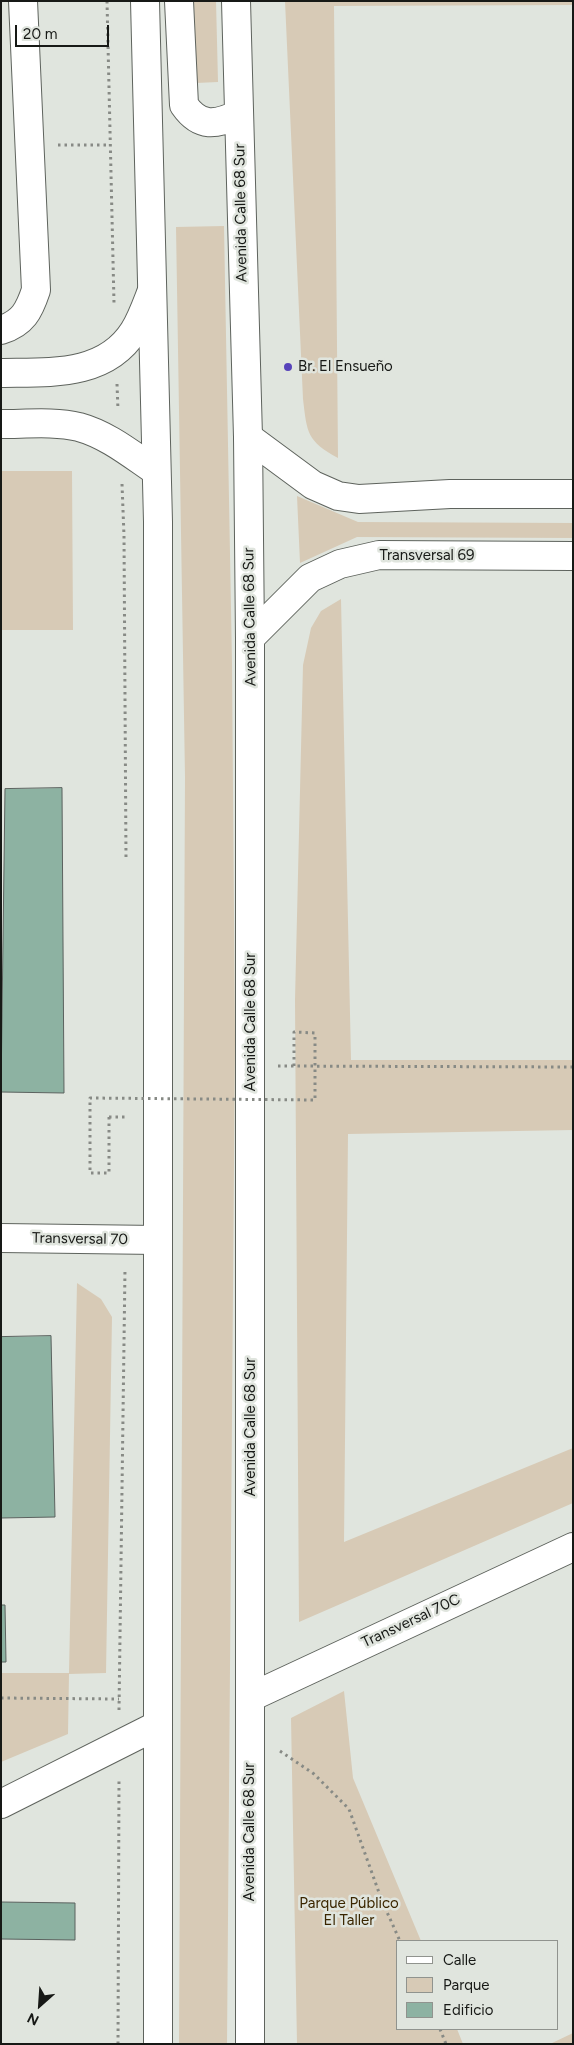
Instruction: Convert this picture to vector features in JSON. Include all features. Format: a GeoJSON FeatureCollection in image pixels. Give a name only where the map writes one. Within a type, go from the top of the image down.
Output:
{"type":"FeatureCollection","features":[{"type":"Feature","properties":{"kind":"main road"},"geometry":{"type":"LineString","coordinates":[[1,330],[14,325],[26,316],[36,290],[24,1]]}},
{"type":"Feature","properties":{"kind":"main road"},"geometry":{"type":"LineString","coordinates":[[145,1],[156,471],[158,2044]]}},
{"type":"Feature","properties":{"kind":"main road"},"geometry":{"type":"LineString","coordinates":[[179,1],[184,104],[191,115],[211,123],[223,122],[239,114]]}},
{"type":"Feature","properties":{"kind":"main road","name":"Avenida Calle 68 Sur"},"geometry":{"type":"LineString","coordinates":[[236,1],[248,437],[250,638],[250,2044]]}},
{"type":"Feature","properties":{"kind":"main road"},"geometry":{"type":"LineString","coordinates":[[1,373],[83,369],[102,361],[116,352],[133,333],[152,293]]}},
{"type":"Feature","properties":{"kind":"main road"},"geometry":{"type":"LineString","coordinates":[[1,424],[60,424],[96,432],[156,471]]}},
{"type":"Feature","properties":{"kind":"main road"},"geometry":{"type":"LineString","coordinates":[[248,437],[313,485],[338,496],[359,499],[450,494],[573,494]]}},
{"type":"Feature","properties":{"kind":"main road","name":"Transversal 69"},"geometry":{"type":"LineString","coordinates":[[250,638],[310,578],[340,564],[378,555],[573,556]]}},
{"type":"Feature","properties":{"kind":"main road","name":"Transversal 70"},"geometry":{"type":"LineString","coordinates":[[1,1238],[158,1240]]}},
{"type":"Feature","properties":{"kind":"main road","name":"Transversal 70C"},"geometry":{"type":"LineString","coordinates":[[251,1697],[573,1547]]}},
{"type":"Feature","properties":{"kind":"main road"},"geometry":{"type":"LineString","coordinates":[[1,1804],[158,1725]]}},
{"type":"Feature","properties":{"kind":"path"},"geometry":{"type":"LineString","coordinates":[[107,1],[116,352],[124,536],[126,861]]}},
{"type":"Feature","properties":{"kind":"path"},"geometry":{"type":"LineString","coordinates":[[30,145],[110,145]]}},
{"type":"Feature","properties":{"kind":"path"},"geometry":{"type":"LineString","coordinates":[[109,1117],[109,1173],[90,1173],[90,1098],[315,1100],[315,1033],[294,1032],[294,1066]]}},
{"type":"Feature","properties":{"kind":"path"},"geometry":{"type":"LineString","coordinates":[[251,1066],[573,1067]]}},
{"type":"Feature","properties":{"kind":"path"},"geometry":{"type":"LineString","coordinates":[[127,1098],[127,1126]]}},
{"type":"Feature","properties":{"kind":"path"},"geometry":{"type":"LineString","coordinates":[[118,2044],[119,1744],[126,1239]]}},
{"type":"Feature","properties":{"kind":"path"},"geometry":{"type":"LineString","coordinates":[[1,1698],[120,1699]]}},
{"type":"Feature","properties":{"kind":"path"},"geometry":{"type":"LineString","coordinates":[[278,1750],[314,1774],[349,1809],[382,1902],[400,1940]]}},
{"type":"Feature","properties":{"kind":"path"},"geometry":{"type":"LineString","coordinates":[[440,2030],[446,2044]]}},
{"type":"Feature","properties":{"kind":"green space"},"geometry":{"type":"Polygon","coordinates":[[[194,1],[216,1],[218,82],[196,83],[194,1]]]}},
{"type":"Feature","properties":{"kind":"green space"},"geometry":{"type":"Polygon","coordinates":[[[285,1],[573,1],[573,5],[334,6],[338,458],[320,446],[310,435],[303,399],[285,1]]]}},
{"type":"Feature","properties":{"kind":"green space"},"geometry":{"type":"Polygon","coordinates":[[[224,226],[232,663],[235,1040],[227,2044],[179,2044],[185,777],[176,227],[224,226]]]}},
{"type":"Feature","properties":{"kind":"green space"},"geometry":{"type":"Polygon","coordinates":[[[1,471],[72,471],[73,630],[1,630],[1,471]]]}},
{"type":"Feature","properties":{"kind":"green space"},"geometry":{"type":"Polygon","coordinates":[[[297,496],[358,522],[573,523],[573,538],[357,537],[300,563],[297,496]]]}},
{"type":"Feature","properties":{"kind":"green space"},"geometry":{"type":"Polygon","coordinates":[[[341,599],[351,1060],[573,1060],[573,1130],[348,1134],[344,1542],[573,1448],[573,1503],[299,1622],[295,1000],[303,665],[311,628],[321,611],[341,599]]]}},
{"type":"Feature","properties":{"kind":"green space"},"geometry":{"type":"Polygon","coordinates":[[[77,1283],[101,1299],[112,1317],[106,1673],[69,1674],[68,1734],[1,1762],[1,1673],[69,1673],[77,1283]]]}},
{"type":"Feature","properties":{"kind":"green space","name":"Parque Público El Taller"},"geometry":{"type":"Polygon","coordinates":[[[344,1691],[353,1778],[421,1940],[396,1940],[396,2030],[457,2030],[463,2044],[297,2044],[291,1718],[344,1691]]]}},
{"type":"Feature","properties":{"kind":"green space"},"geometry":{"type":"Polygon","coordinates":[[[573,2033],[573,2044],[550,2044],[573,2033]]]}},
{"type":"Feature","properties":{"kind":"building"},"geometry":{"type":"Polygon","coordinates":[[[62,788],[64,1093],[1,1092],[5,789],[62,788]]]}},
{"type":"Feature","properties":{"kind":"building"},"geometry":{"type":"Polygon","coordinates":[[[51,1336],[55,1517],[1,1518],[1,1337],[51,1336]]]}},
{"type":"Feature","properties":{"kind":"building"},"geometry":{"type":"Polygon","coordinates":[[[1,1605],[5,1605],[6,1662],[1,1662],[1,1605]]]}},
{"type":"Feature","properties":{"kind":"building"},"geometry":{"type":"Polygon","coordinates":[[[1,1902],[75,1903],[75,1940],[1,1939],[1,1902]]]}},
{"type":"Feature","properties":{"kind":"place","name":"Br. El Ensueño"},"geometry":{"type":"Point","coordinates":[288,367]}}]}
